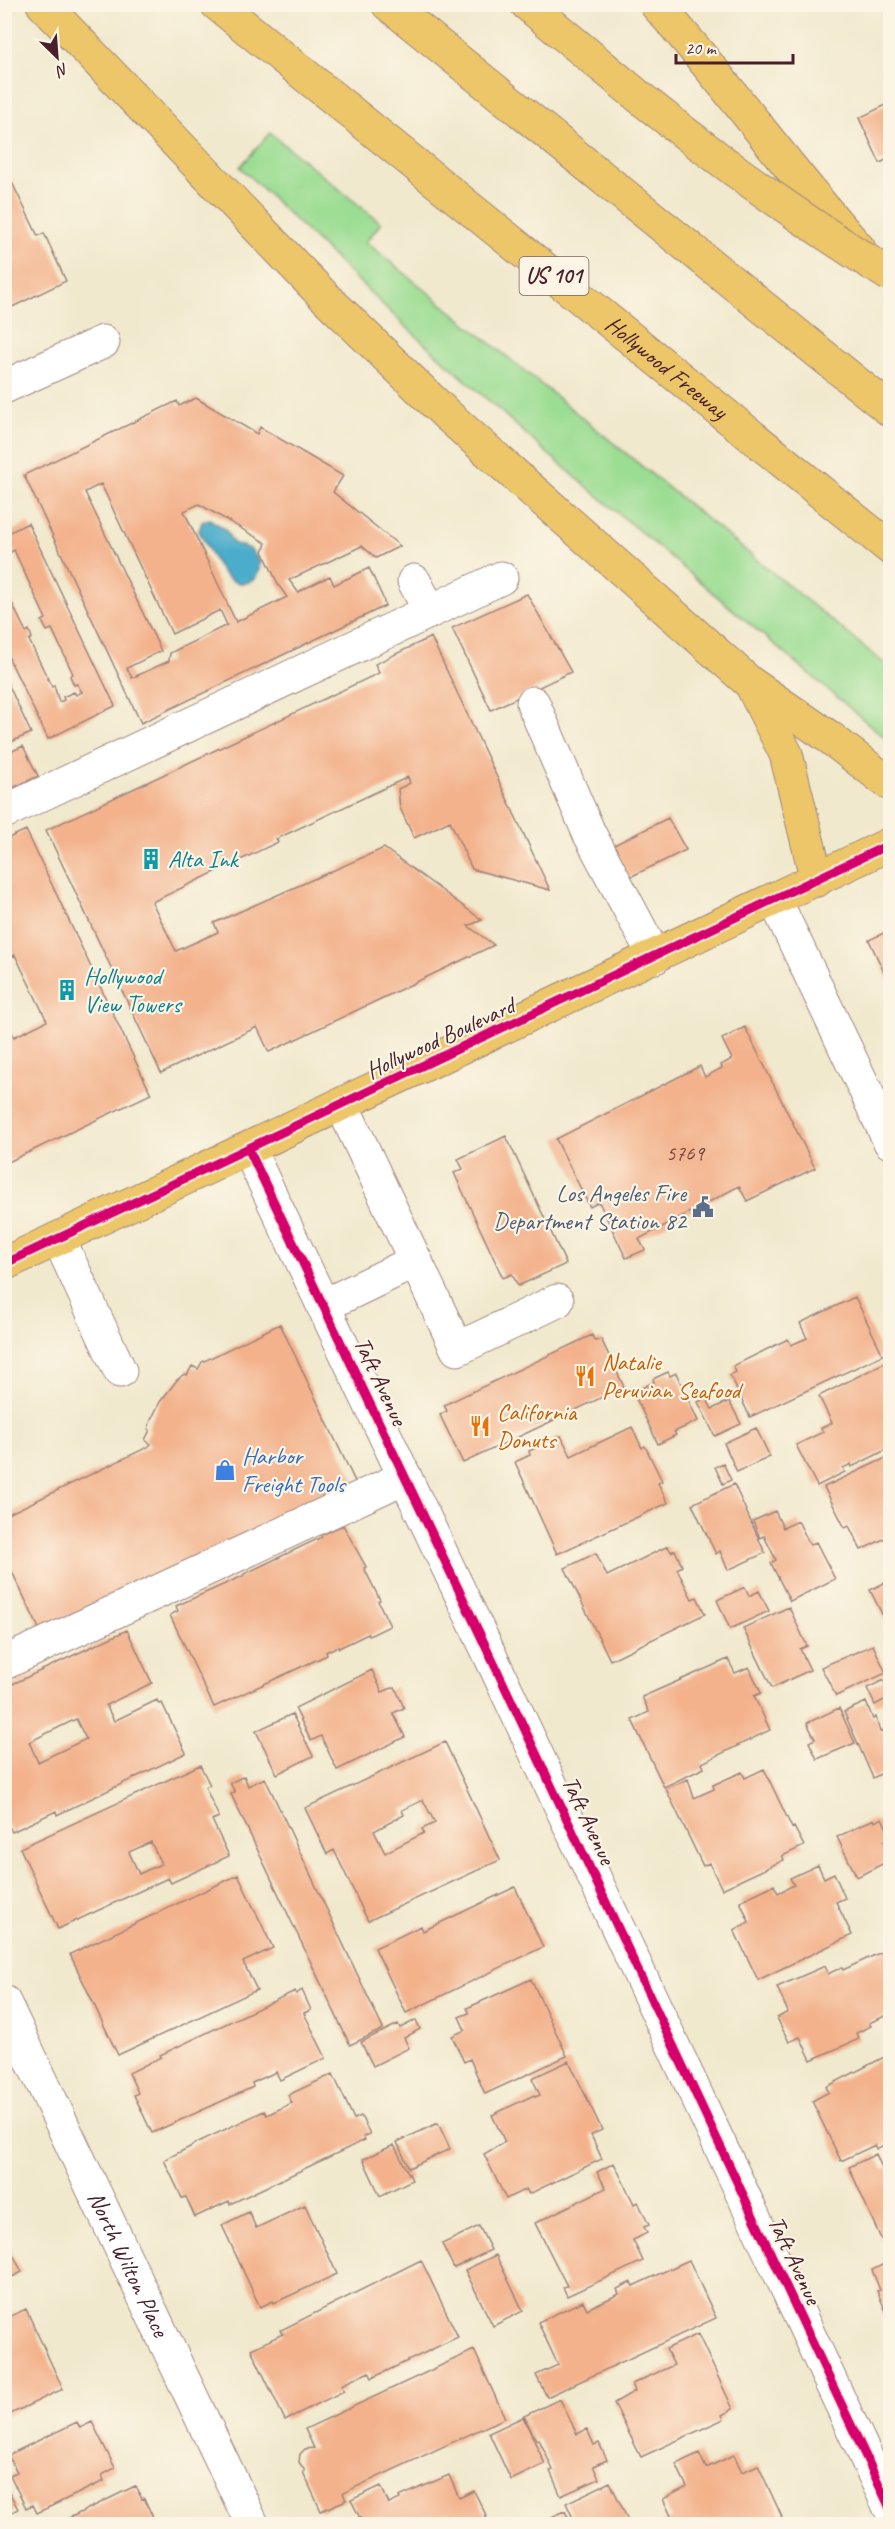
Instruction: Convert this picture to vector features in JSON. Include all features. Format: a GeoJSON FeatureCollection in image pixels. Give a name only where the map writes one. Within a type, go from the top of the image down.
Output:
{"type":"FeatureCollection","features":[{"type":"Feature","properties":{"kind":"main road"},"geometry":{"type":"LineString","coordinates":[[43,4],[378,351],[512,474],[750,683],[829,737],[891,784]]}},
{"type":"Feature","properties":{"kind":"main road","name":"Hollywood Freeway"},"geometry":{"type":"LineString","coordinates":[[217,4],[891,548]]}},
{"type":"Feature","properties":{"kind":"main road"},"geometry":{"type":"LineString","coordinates":[[388,4],[891,410]]}},
{"type":"Feature","properties":{"kind":"main road"},"geometry":{"type":"LineString","coordinates":[[527,4],[667,121],[741,177],[812,226],[891,275]]}},
{"type":"Feature","properties":{"kind":"main road"},"geometry":{"type":"LineString","coordinates":[[656,4],[715,73],[819,204],[891,284]]}},
{"type":"Feature","properties":{"kind":"main road"},"geometry":{"type":"LineString","coordinates":[[750,683],[786,754],[795,780],[817,880]]}},
{"type":"Feature","properties":{"kind":"main road","name":"Hollywood Boulevard"},"geometry":{"type":"LineString","coordinates":[[4,1264],[249,1150],[891,844]]}},
{"type":"Feature","properties":{"kind":"street"},"geometry":{"type":"LineString","coordinates":[[4,387],[103,342]]}},
{"type":"Feature","properties":{"kind":"street"},"geometry":{"type":"LineString","coordinates":[[4,812],[501,578]]}},
{"type":"Feature","properties":{"kind":"street"},"geometry":{"type":"LineString","coordinates":[[414,580],[430,611]]}},
{"type":"Feature","properties":{"kind":"street"},"geometry":{"type":"LineString","coordinates":[[533,703],[590,833],[655,957]]}},
{"type":"Feature","properties":{"kind":"street"},"geometry":{"type":"LineString","coordinates":[[775,900],[891,1142]]}},
{"type":"Feature","properties":{"kind":"street"},"geometry":{"type":"LineString","coordinates":[[342,1105],[457,1349],[557,1301]]}},
{"type":"Feature","properties":{"kind":"street","name":"Taft Avenue"},"geometry":{"type":"LineString","coordinates":[[249,1150],[891,2508]]}},
{"type":"Feature","properties":{"kind":"street"},"geometry":{"type":"LineString","coordinates":[[59,1239],[120,1371]]}},
{"type":"Feature","properties":{"kind":"street"},"geometry":{"type":"LineString","coordinates":[[323,1306],[416,1261]]}},
{"type":"Feature","properties":{"kind":"street"},"geometry":{"type":"LineString","coordinates":[[4,1663],[405,1477]]}},
{"type":"Feature","properties":{"kind":"street","name":"North Wilton Place"},"geometry":{"type":"LineString","coordinates":[[4,2002],[252,2524]]}},
{"type":"Feature","properties":{"kind":"green space"},"geometry":{"type":"Polygon","coordinates":[[[270,133],[381,223],[366,242],[890,668],[890,742],[547,453],[404,325],[240,167],[270,133]]]}},
{"type":"Feature","properties":{"kind":"water"},"geometry":{"type":"Polygon","coordinates":[[[209,519],[225,529],[233,543],[250,549],[260,562],[258,574],[252,581],[240,583],[232,580],[218,566],[199,531],[202,522],[209,519]]]}},
{"type":"Feature","properties":{"kind":"building"},"geometry":{"type":"Polygon","coordinates":[[[890,103],[890,158],[880,163],[859,118],[890,103]]]}},
{"type":"Feature","properties":{"kind":"building"},"geometry":{"type":"Polygon","coordinates":[[[4,166],[38,236],[44,233],[66,281],[4,311],[4,166]]]}},
{"type":"Feature","properties":{"kind":"building"},"geometry":{"type":"Polygon","coordinates":[[[196,398],[257,434],[260,427],[343,476],[333,492],[400,546],[376,558],[362,546],[289,580],[298,592],[330,576],[334,585],[369,568],[385,606],[141,723],[24,475],[177,401],[179,406],[196,398]],[[101,484],[85,492],[161,651],[127,668],[132,678],[169,661],[170,653],[227,625],[220,610],[172,634],[101,484]],[[199,504],[184,511],[236,622],[287,597],[279,586],[263,552],[266,543],[199,504]]]}},
{"type":"Feature","properties":{"kind":"building"},"geometry":{"type":"Polygon","coordinates":[[[28,523],[115,706],[48,739],[4,648],[4,587],[26,632],[29,630],[32,638],[29,640],[52,687],[54,685],[59,702],[64,700],[63,697],[74,692],[76,695],[82,692],[77,684],[74,685],[70,676],[73,674],[52,629],[47,631],[42,621],[46,619],[14,550],[11,552],[7,542],[10,541],[6,534],[28,523]]]}},
{"type":"Feature","properties":{"kind":"building"},"geometry":{"type":"Polygon","coordinates":[[[527,594],[571,672],[491,710],[452,628],[527,594]]]}},
{"type":"Feature","properties":{"kind":"building","name":"Alta Ink"},"geometry":{"type":"Polygon","coordinates":[[[431,637],[550,890],[472,869],[450,821],[414,838],[400,808],[398,789],[410,783],[408,777],[276,839],[278,842],[152,902],[176,951],[218,932],[214,923],[384,848],[482,920],[468,926],[494,945],[269,1052],[257,1027],[161,1073],[46,830],[379,673],[375,664],[431,637]]]}},
{"type":"Feature","properties":{"kind":"building"},"geometry":{"type":"Polygon","coordinates":[[[4,675],[31,733],[4,745],[4,675]]]}},
{"type":"Feature","properties":{"kind":"building"},"geometry":{"type":"Polygon","coordinates":[[[23,746],[38,776],[4,792],[4,755],[23,746]]]}},
{"type":"Feature","properties":{"kind":"building"},"geometry":{"type":"Polygon","coordinates":[[[668,818],[686,850],[626,879],[608,848],[668,818]]]}},
{"type":"Feature","properties":{"kind":"building","name":"Hollywood View Towers"},"geometry":{"type":"Polygon","coordinates":[[[26,830],[151,1094],[4,1164],[4,1036],[12,1033],[14,1037],[47,1021],[15,955],[4,960],[4,840],[26,830]]]}},
{"type":"Feature","properties":{"kind":"building"},"geometry":{"type":"Polygon","coordinates":[[[890,930],[890,985],[869,940],[890,930]]]}},
{"type":"Feature","properties":{"kind":"building"},"geometry":{"type":"Polygon","coordinates":[[[745,1027],[815,1168],[747,1201],[739,1186],[639,1239],[645,1250],[626,1258],[599,1202],[590,1207],[556,1139],[700,1066],[705,1077],[722,1068],[721,1065],[732,1059],[722,1039],[745,1027]]]}},
{"type":"Feature","properties":{"kind":"building"},"geometry":{"type":"Polygon","coordinates":[[[506,1136],[566,1264],[518,1286],[512,1274],[503,1278],[454,1173],[463,1169],[458,1159],[506,1136]]]}},
{"type":"Feature","properties":{"kind":"building"},"geometry":{"type":"Polygon","coordinates":[[[855,1297],[883,1355],[750,1417],[730,1375],[736,1372],[733,1366],[788,1339],[791,1345],[807,1338],[800,1323],[855,1297]]]}},
{"type":"Feature","properties":{"kind":"building","name":"Harbor Freight Tools"},"geometry":{"type":"Polygon","coordinates":[[[280,1324],[360,1492],[45,1641],[4,1555],[4,1516],[148,1447],[151,1444],[145,1440],[160,1402],[177,1380],[184,1374],[187,1375],[192,1366],[198,1369],[202,1362],[280,1324]]]}},
{"type":"Feature","properties":{"kind":"building"},"geometry":{"type":"Polygon","coordinates":[[[592,1335],[595,1341],[601,1339],[624,1387],[463,1463],[440,1415],[447,1411],[444,1405],[592,1335]]]}},
{"type":"Feature","properties":{"kind":"building"},"geometry":{"type":"Polygon","coordinates":[[[890,1360],[890,1448],[852,1467],[851,1464],[843,1468],[845,1472],[817,1486],[796,1445],[823,1432],[821,1428],[832,1423],[819,1396],[890,1360]]]}},
{"type":"Feature","properties":{"kind":"building"},"geometry":{"type":"Polygon","coordinates":[[[668,1372],[670,1376],[676,1373],[698,1421],[674,1432],[676,1435],[658,1444],[633,1392],[668,1372]]]}},
{"type":"Feature","properties":{"kind":"building"},"geometry":{"type":"Polygon","coordinates":[[[706,1398],[712,1409],[729,1401],[741,1424],[715,1436],[698,1402],[706,1398]]]}},
{"type":"Feature","properties":{"kind":"building"},"geometry":{"type":"Polygon","coordinates":[[[632,1427],[642,1448],[645,1446],[662,1481],[658,1483],[668,1503],[557,1554],[515,1462],[530,1455],[529,1451],[561,1436],[571,1456],[632,1427]]]}},
{"type":"Feature","properties":{"kind":"building"},"geometry":{"type":"Polygon","coordinates":[[[756,1428],[770,1457],[737,1472],[724,1443],[756,1428]]]}},
{"type":"Feature","properties":{"kind":"building"},"geometry":{"type":"Polygon","coordinates":[[[890,1456],[890,1536],[861,1550],[849,1526],[845,1528],[824,1487],[890,1456]]]}},
{"type":"Feature","properties":{"kind":"building"},"geometry":{"type":"Polygon","coordinates":[[[723,1463],[731,1480],[723,1484],[715,1467],[723,1463]]]}},
{"type":"Feature","properties":{"kind":"building"},"geometry":{"type":"Polygon","coordinates":[[[734,1484],[765,1553],[728,1570],[720,1551],[716,1554],[692,1504],[734,1484]]]}},
{"type":"Feature","properties":{"kind":"building"},"geometry":{"type":"Polygon","coordinates":[[[775,1511],[783,1528],[798,1521],[810,1545],[816,1542],[835,1579],[790,1601],[771,1563],[776,1560],[764,1536],[760,1538],[753,1521],[775,1511]]]}},
{"type":"Feature","properties":{"kind":"building"},"geometry":{"type":"Polygon","coordinates":[[[343,1525],[366,1567],[364,1568],[390,1626],[339,1648],[338,1646],[326,1652],[327,1655],[214,1707],[170,1615],[178,1611],[176,1606],[243,1576],[343,1525]]]}},
{"type":"Feature","properties":{"kind":"building"},"geometry":{"type":"Polygon","coordinates":[[[668,1546],[671,1552],[675,1550],[682,1566],[677,1569],[692,1599],[697,1597],[705,1614],[610,1660],[565,1568],[596,1553],[607,1576],[668,1546]]]}},
{"type":"Feature","properties":{"kind":"building"},"geometry":{"type":"Polygon","coordinates":[[[890,1580],[890,1620],[886,1622],[870,1590],[890,1580]]]}},
{"type":"Feature","properties":{"kind":"building"},"geometry":{"type":"Polygon","coordinates":[[[745,1587],[749,1596],[759,1591],[769,1611],[730,1629],[717,1600],[745,1587]]]}},
{"type":"Feature","properties":{"kind":"building"},"geometry":{"type":"Polygon","coordinates":[[[789,1607],[807,1646],[800,1649],[810,1670],[772,1688],[743,1628],[789,1607]]]}},
{"type":"Feature","properties":{"kind":"building"},"geometry":{"type":"Polygon","coordinates":[[[127,1630],[152,1683],[106,1705],[114,1721],[157,1700],[159,1704],[162,1703],[186,1753],[57,1815],[56,1811],[12,1832],[4,1817],[4,1688],[127,1630]],[[76,1719],[29,1742],[38,1762],[86,1739],[76,1719]]]}},
{"type":"Feature","properties":{"kind":"building"},"geometry":{"type":"Polygon","coordinates":[[[873,1645],[886,1673],[836,1696],[821,1667],[873,1645]]]}},
{"type":"Feature","properties":{"kind":"building"},"geometry":{"type":"Polygon","coordinates":[[[728,1659],[735,1673],[749,1667],[761,1693],[754,1696],[770,1730],[702,1763],[704,1768],[664,1787],[632,1720],[649,1712],[642,1697],[728,1659]]]}},
{"type":"Feature","properties":{"kind":"building"},"geometry":{"type":"Polygon","coordinates":[[[372,1670],[382,1692],[395,1687],[404,1708],[393,1713],[405,1737],[337,1770],[321,1736],[311,1741],[295,1708],[372,1670]]]}},
{"type":"Feature","properties":{"kind":"building"},"geometry":{"type":"Polygon","coordinates":[[[884,1680],[888,1698],[875,1705],[867,1688],[884,1680]]]}},
{"type":"Feature","properties":{"kind":"building"},"geometry":{"type":"Polygon","coordinates":[[[866,1702],[873,1719],[876,1717],[880,1732],[890,1727],[890,1769],[873,1778],[844,1712],[866,1702]]]}},
{"type":"Feature","properties":{"kind":"building"},"geometry":{"type":"Polygon","coordinates":[[[839,1708],[855,1743],[817,1759],[809,1742],[815,1739],[807,1723],[839,1708]]]}},
{"type":"Feature","properties":{"kind":"building"},"geometry":{"type":"Polygon","coordinates":[[[292,1714],[313,1756],[277,1774],[256,1731],[292,1714]]]}},
{"type":"Feature","properties":{"kind":"building"},"geometry":{"type":"Polygon","coordinates":[[[445,1742],[500,1860],[368,1921],[334,1850],[327,1854],[305,1808],[445,1742]],[[423,1800],[402,1810],[404,1815],[374,1831],[385,1853],[424,1833],[422,1829],[435,1823],[423,1800]]]}},
{"type":"Feature","properties":{"kind":"building"},"geometry":{"type":"Polygon","coordinates":[[[200,1765],[210,1785],[205,1787],[219,1817],[212,1820],[229,1856],[171,1883],[168,1878],[58,1929],[20,1848],[200,1765]],[[151,1842],[129,1852],[139,1874],[161,1864],[151,1842]]]}},
{"type":"Feature","properties":{"kind":"building"},"geometry":{"type":"Polygon","coordinates":[[[764,1769],[792,1828],[794,1827],[804,1846],[782,1856],[784,1860],[722,1889],[709,1863],[703,1866],[666,1789],[688,1779],[694,1798],[714,1789],[713,1785],[742,1772],[745,1778],[764,1769]]]}},
{"type":"Feature","properties":{"kind":"building"},"geometry":{"type":"Polygon","coordinates":[[[244,1776],[248,1786],[265,1778],[383,2029],[350,2045],[231,1794],[235,1792],[230,1783],[244,1776]]]}},
{"type":"Feature","properties":{"kind":"building"},"geometry":{"type":"Polygon","coordinates":[[[882,1818],[890,1835],[890,1838],[884,1841],[890,1853],[890,1860],[857,1877],[837,1837],[874,1819],[875,1822],[882,1818]]]}},
{"type":"Feature","properties":{"kind":"building"},"geometry":{"type":"Polygon","coordinates":[[[818,1865],[824,1878],[834,1873],[845,1898],[836,1902],[852,1935],[758,1980],[734,1930],[749,1922],[740,1901],[774,1885],[778,1893],[794,1885],[790,1878],[818,1865]]]}},
{"type":"Feature","properties":{"kind":"building"},"geometry":{"type":"Polygon","coordinates":[[[238,1875],[273,1948],[243,1962],[257,1990],[118,2055],[70,1954],[238,1875]]]}},
{"type":"Feature","properties":{"kind":"building"},"geometry":{"type":"Polygon","coordinates":[[[515,1887],[543,1947],[406,2013],[375,1948],[421,1926],[423,1931],[515,1887]]]}},
{"type":"Feature","properties":{"kind":"building"},"geometry":{"type":"Polygon","coordinates":[[[890,1948],[890,2014],[869,2023],[871,2026],[856,2033],[859,2039],[811,2060],[800,2037],[789,2042],[777,2018],[788,2012],[777,1987],[825,1966],[828,1974],[842,1967],[843,1970],[890,1948]]]}},
{"type":"Feature","properties":{"kind":"building"},"geometry":{"type":"Polygon","coordinates":[[[531,1979],[567,2056],[485,2094],[470,2059],[464,2062],[452,2036],[465,2030],[459,2017],[469,2013],[467,2008],[531,1979]]]}},
{"type":"Feature","properties":{"kind":"building"},"geometry":{"type":"Polygon","coordinates":[[[302,1990],[311,2010],[304,2013],[326,2058],[280,2080],[276,2072],[252,2083],[253,2087],[152,2133],[134,2095],[138,2093],[129,2073],[161,2057],[160,2055],[295,1991],[296,1994],[302,1990]]]}},
{"type":"Feature","properties":{"kind":"building"},"geometry":{"type":"Polygon","coordinates":[[[416,2020],[420,2029],[404,2038],[409,2048],[373,2066],[361,2042],[398,2024],[400,2028],[416,2020]]]}},
{"type":"Feature","properties":{"kind":"building"},"geometry":{"type":"Polygon","coordinates":[[[890,2054],[890,2142],[876,2149],[875,2145],[841,2161],[812,2101],[829,2092],[826,2087],[890,2054]]]}},
{"type":"Feature","properties":{"kind":"building"},"geometry":{"type":"Polygon","coordinates":[[[569,2061],[602,2130],[591,2135],[602,2159],[529,2194],[526,2189],[506,2199],[484,2154],[505,2142],[492,2115],[534,2095],[535,2097],[540,2095],[532,2078],[569,2061]]]}},
{"type":"Feature","properties":{"kind":"building"},"geometry":{"type":"Polygon","coordinates":[[[333,2074],[354,2119],[361,2116],[370,2134],[363,2137],[365,2140],[230,2204],[229,2201],[195,2217],[186,2197],[182,2198],[164,2160],[264,2111],[267,2115],[292,2103],[288,2095],[333,2074]]]}},
{"type":"Feature","properties":{"kind":"building"},"geometry":{"type":"Polygon","coordinates":[[[438,2123],[450,2149],[409,2168],[397,2142],[438,2123]]]}},
{"type":"Feature","properties":{"kind":"building"},"geometry":{"type":"Polygon","coordinates":[[[394,2145],[412,2180],[380,2196],[363,2159],[394,2145]]]}},
{"type":"Feature","properties":{"kind":"building"},"geometry":{"type":"Polygon","coordinates":[[[876,2154],[883,2170],[890,2167],[890,2234],[881,2239],[849,2167],[876,2154]]]}},
{"type":"Feature","properties":{"kind":"building"},"geometry":{"type":"Polygon","coordinates":[[[614,2163],[634,2204],[638,2202],[649,2225],[644,2227],[647,2233],[633,2240],[643,2261],[567,2296],[563,2287],[567,2286],[535,2223],[606,2188],[597,2172],[614,2163]]]}},
{"type":"Feature","properties":{"kind":"building"},"geometry":{"type":"Polygon","coordinates":[[[305,2205],[337,2274],[274,2303],[273,2301],[260,2307],[222,2225],[249,2212],[256,2228],[305,2205]]]}},
{"type":"Feature","properties":{"kind":"building"},"geometry":{"type":"Polygon","coordinates":[[[479,2226],[491,2250],[454,2268],[442,2244],[479,2226]]]}},
{"type":"Feature","properties":{"kind":"building"},"geometry":{"type":"Polygon","coordinates":[[[4,2238],[22,2272],[4,2281],[4,2238]]]}},
{"type":"Feature","properties":{"kind":"building"},"geometry":{"type":"Polygon","coordinates":[[[496,2255],[523,2311],[493,2326],[465,2270],[496,2255]]]}},
{"type":"Feature","properties":{"kind":"building"},"geometry":{"type":"Polygon","coordinates":[[[421,2260],[458,2337],[372,2378],[369,2372],[341,2385],[344,2391],[285,2420],[251,2349],[283,2334],[281,2330],[421,2260]]]}},
{"type":"Feature","properties":{"kind":"building"},"geometry":{"type":"Polygon","coordinates":[[[689,2260],[716,2318],[547,2397],[536,2375],[558,2365],[538,2322],[583,2301],[587,2309],[619,2294],[617,2289],[631,2282],[633,2286],[689,2260]]]}},
{"type":"Feature","properties":{"kind":"building"},"geometry":{"type":"Polygon","coordinates":[[[890,2261],[890,2321],[877,2291],[880,2290],[872,2270],[890,2261]]]}},
{"type":"Feature","properties":{"kind":"building"},"geometry":{"type":"Polygon","coordinates":[[[26,2309],[63,2389],[4,2417],[4,2319],[26,2309]]]}},
{"type":"Feature","properties":{"kind":"building"},"geometry":{"type":"Polygon","coordinates":[[[698,2334],[733,2409],[722,2415],[724,2419],[641,2457],[614,2403],[635,2391],[632,2384],[674,2365],[666,2349],[698,2334]]]}},
{"type":"Feature","properties":{"kind":"building"},"geometry":{"type":"Polygon","coordinates":[[[474,2350],[505,2418],[343,2493],[346,2500],[321,2511],[299,2462],[300,2454],[305,2449],[314,2448],[305,2429],[474,2350]]]}},
{"type":"Feature","properties":{"kind":"building"},"geometry":{"type":"Polygon","coordinates":[[[560,2399],[577,2434],[587,2429],[594,2445],[599,2443],[607,2460],[593,2466],[599,2479],[561,2496],[550,2471],[553,2470],[539,2439],[536,2440],[524,2416],[560,2399]]]}},
{"type":"Feature","properties":{"kind":"building"},"geometry":{"type":"Polygon","coordinates":[[[523,2417],[545,2464],[511,2480],[489,2433],[523,2417]]]}},
{"type":"Feature","properties":{"kind":"building"},"geometry":{"type":"Polygon","coordinates":[[[77,2422],[80,2428],[92,2422],[115,2468],[102,2475],[104,2481],[37,2513],[33,2505],[26,2508],[10,2475],[17,2472],[8,2455],[77,2422]]]}},
{"type":"Feature","properties":{"kind":"building"},"geometry":{"type":"Polygon","coordinates":[[[699,2453],[706,2468],[734,2455],[742,2472],[758,2465],[782,2517],[765,2524],[659,2524],[672,2518],[663,2499],[687,2487],[676,2464],[699,2453]]]}},
{"type":"Feature","properties":{"kind":"building"},"geometry":{"type":"Polygon","coordinates":[[[449,2475],[459,2498],[474,2491],[487,2517],[471,2524],[363,2524],[351,2500],[381,2486],[389,2504],[400,2499],[399,2497],[449,2475]]]}},
{"type":"Feature","properties":{"kind":"building"},"geometry":{"type":"Polygon","coordinates":[[[4,2482],[18,2509],[4,2516],[4,2482]]]}},
{"type":"Feature","properties":{"kind":"building"},"geometry":{"type":"Polygon","coordinates":[[[610,2482],[628,2520],[618,2524],[576,2524],[566,2503],[610,2482]]]}},
{"type":"Feature","properties":{"kind":"building"},"geometry":{"type":"Polygon","coordinates":[[[135,2486],[142,2499],[144,2498],[156,2524],[57,2524],[135,2486]]]}},
{"type":"Feature","properties":{"kind":"building"},"geometry":{"type":"Polygon","coordinates":[[[565,2511],[571,2524],[535,2524],[565,2511]]]}},
{"type":"Feature","properties":{"kind":"cycle path"},"geometry":{"type":"LineString","coordinates":[[4,1264],[890,844]]}},
{"type":"Feature","properties":{"kind":"cycle path"},"geometry":{"type":"LineString","coordinates":[[249,1150],[496,1668],[890,2508]]}},
{"type":"Feature","properties":{"kind":"place","name":"Alta Ink"},"geometry":{"type":"Point","coordinates":[151,859]}},
{"type":"Feature","properties":{"kind":"place","name":"Hollywood View Towers"},"geometry":{"type":"Point","coordinates":[67,990]}},
{"type":"Feature","properties":{"kind":"place","name":"Los Angeles Fire Department Station 82"},"geometry":{"type":"Point","coordinates":[703,1207]}},
{"type":"Feature","properties":{"kind":"place","name":"Natalie Peruvian Seafood"},"geometry":{"type":"Point","coordinates":[585,1376]}},
{"type":"Feature","properties":{"kind":"place","name":"California Donuts"},"geometry":{"type":"Point","coordinates":[480,1426]}},
{"type":"Feature","properties":{"kind":"place","name":"Harbor Freight Tools"},"geometry":{"type":"Point","coordinates":[225,1470]}}]}
